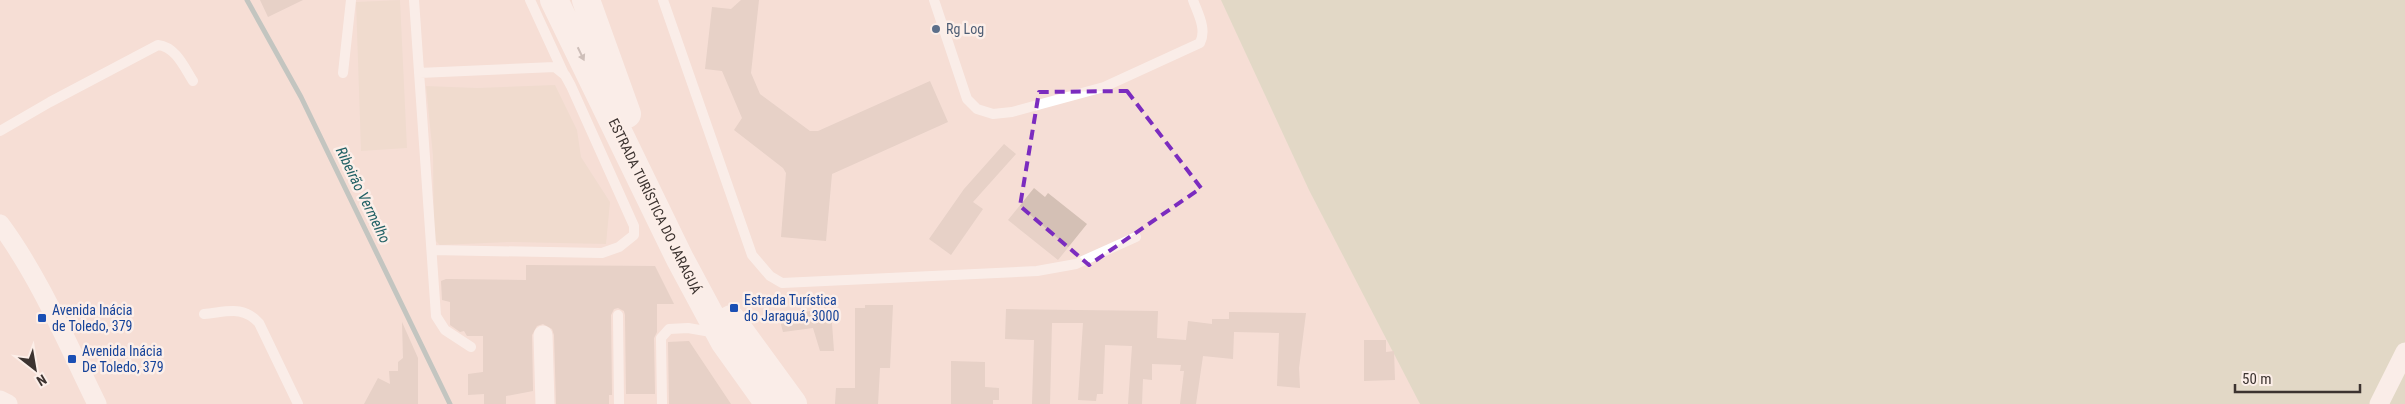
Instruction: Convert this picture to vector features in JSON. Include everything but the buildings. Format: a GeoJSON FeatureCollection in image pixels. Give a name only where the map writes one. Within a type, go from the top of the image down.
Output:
{"type":"FeatureCollection","features":[{"type":"Feature","properties":{"kind":"main road"},"geometry":{"type":"LineString","coordinates":[[557,5],[570,10],[589,1]]}},
{"type":"Feature","properties":{"kind":"main road","name":"ESTRADA TURÍSTICA DO JARAGUÁ"},"geometry":{"type":"LineString","coordinates":[[589,1],[628,116],[661,190],[723,308],[793,404]]}},
{"type":"Feature","properties":{"kind":"main road","name":"ESTRADA TURÍSTICA DO JARAGUÁ"},"geometry":{"type":"LineString","coordinates":[[557,5],[675,250],[720,333],[743,371],[768,404]]}},
{"type":"Feature","properties":{"kind":"street"},"geometry":{"type":"LineString","coordinates":[[0,224],[14,242],[48,304],[97,404]]}},
{"type":"Feature","properties":{"kind":"street"},"geometry":{"type":"LineString","coordinates":[[543,335],[546,404]]}},
{"type":"Feature","properties":{"kind":"street"},"geometry":{"type":"LineString","coordinates":[[2379,404],[2405,352]]}},
{"type":"Feature","properties":{"kind":"street"},"geometry":{"type":"LineString","coordinates":[[0,400],[8,404]]}},
{"type":"Feature","properties":{"kind":"lane"},"geometry":{"type":"LineString","coordinates":[[343,73],[351,0]]}},
{"type":"Feature","properties":{"kind":"lane"},"geometry":{"type":"LineString","coordinates":[[414,0],[436,316],[445,330],[471,347]]}},
{"type":"Feature","properties":{"kind":"lane"},"geometry":{"type":"LineString","coordinates":[[432,250],[602,253],[619,247],[634,235],[634,226],[530,0]]}},
{"type":"Feature","properties":{"kind":"lane"},"geometry":{"type":"LineString","coordinates":[[663,0],[752,255],[770,276],[782,283],[1037,272],[1076,264],[1136,237]]}},
{"type":"Feature","properties":{"kind":"lane"},"geometry":{"type":"LineString","coordinates":[[934,0],[967,99],[977,109],[992,114],[1039,105],[1104,87],[1200,43],[1204,36],[1193,0]]}},
{"type":"Feature","properties":{"kind":"lane"},"geometry":{"type":"LineString","coordinates":[[0,131],[149,48],[167,46],[193,81]]}},
{"type":"Feature","properties":{"kind":"lane"},"geometry":{"type":"LineString","coordinates":[[419,74],[555,67],[564,74]]}},
{"type":"Feature","properties":{"kind":"lane"},"geometry":{"type":"LineString","coordinates":[[204,314],[241,310],[252,316],[259,324],[298,404]]}},
{"type":"Feature","properties":{"kind":"lane"},"geometry":{"type":"LineString","coordinates":[[618,315],[619,404]]}},
{"type":"Feature","properties":{"kind":"lane"},"geometry":{"type":"LineString","coordinates":[[662,404],[660,338],[669,329],[688,328],[720,333]]}},
{"type":"Feature","properties":{"kind":"highlighted area"},"geometry":{"type":"Polygon","coordinates":[[[1127,91],[1201,188],[1089,265],[1020,206],[1039,92],[1127,91]]]}},
{"type":"Feature","properties":{"kind":"shaded area"},"geometry":{"type":"Polygon","coordinates":[[[400,0],[407,148],[361,151],[356,2],[400,0]]]}},
{"type":"Feature","properties":{"kind":"shaded area"},"geometry":{"type":"Polygon","coordinates":[[[555,85],[577,130],[581,157],[610,202],[606,244],[512,242],[440,245],[434,239],[433,156],[426,86],[477,88],[555,85]]]}},
{"type":"Feature","properties":{"kind":"green space"},"geometry":{"type":"Polygon","coordinates":[[[1221,0],[2405,0],[2405,404],[1420,404],[1309,190],[1221,0]]]}},
{"type":"Feature","properties":{"kind":"waterway","name":"Ribeirão Vermelho"},"geometry":{"type":"LineString","coordinates":[[247,0],[301,97],[450,404]]}},
{"type":"Feature","properties":{"kind":"place","name":"Rg Log"},"geometry":{"type":"Point","coordinates":[936,29]}},
{"type":"Feature","properties":{"kind":"place","name":"Estrada Turística do Jaraguá, 3000"},"geometry":{"type":"Point","coordinates":[734,308]}},
{"type":"Feature","properties":{"kind":"place","name":"Avenida Inácia de Toledo, 379"},"geometry":{"type":"Point","coordinates":[42,318]}},
{"type":"Feature","properties":{"kind":"place","name":"Avenida Inácia De Toledo, 379"},"geometry":{"type":"Point","coordinates":[72,359]}}]}
